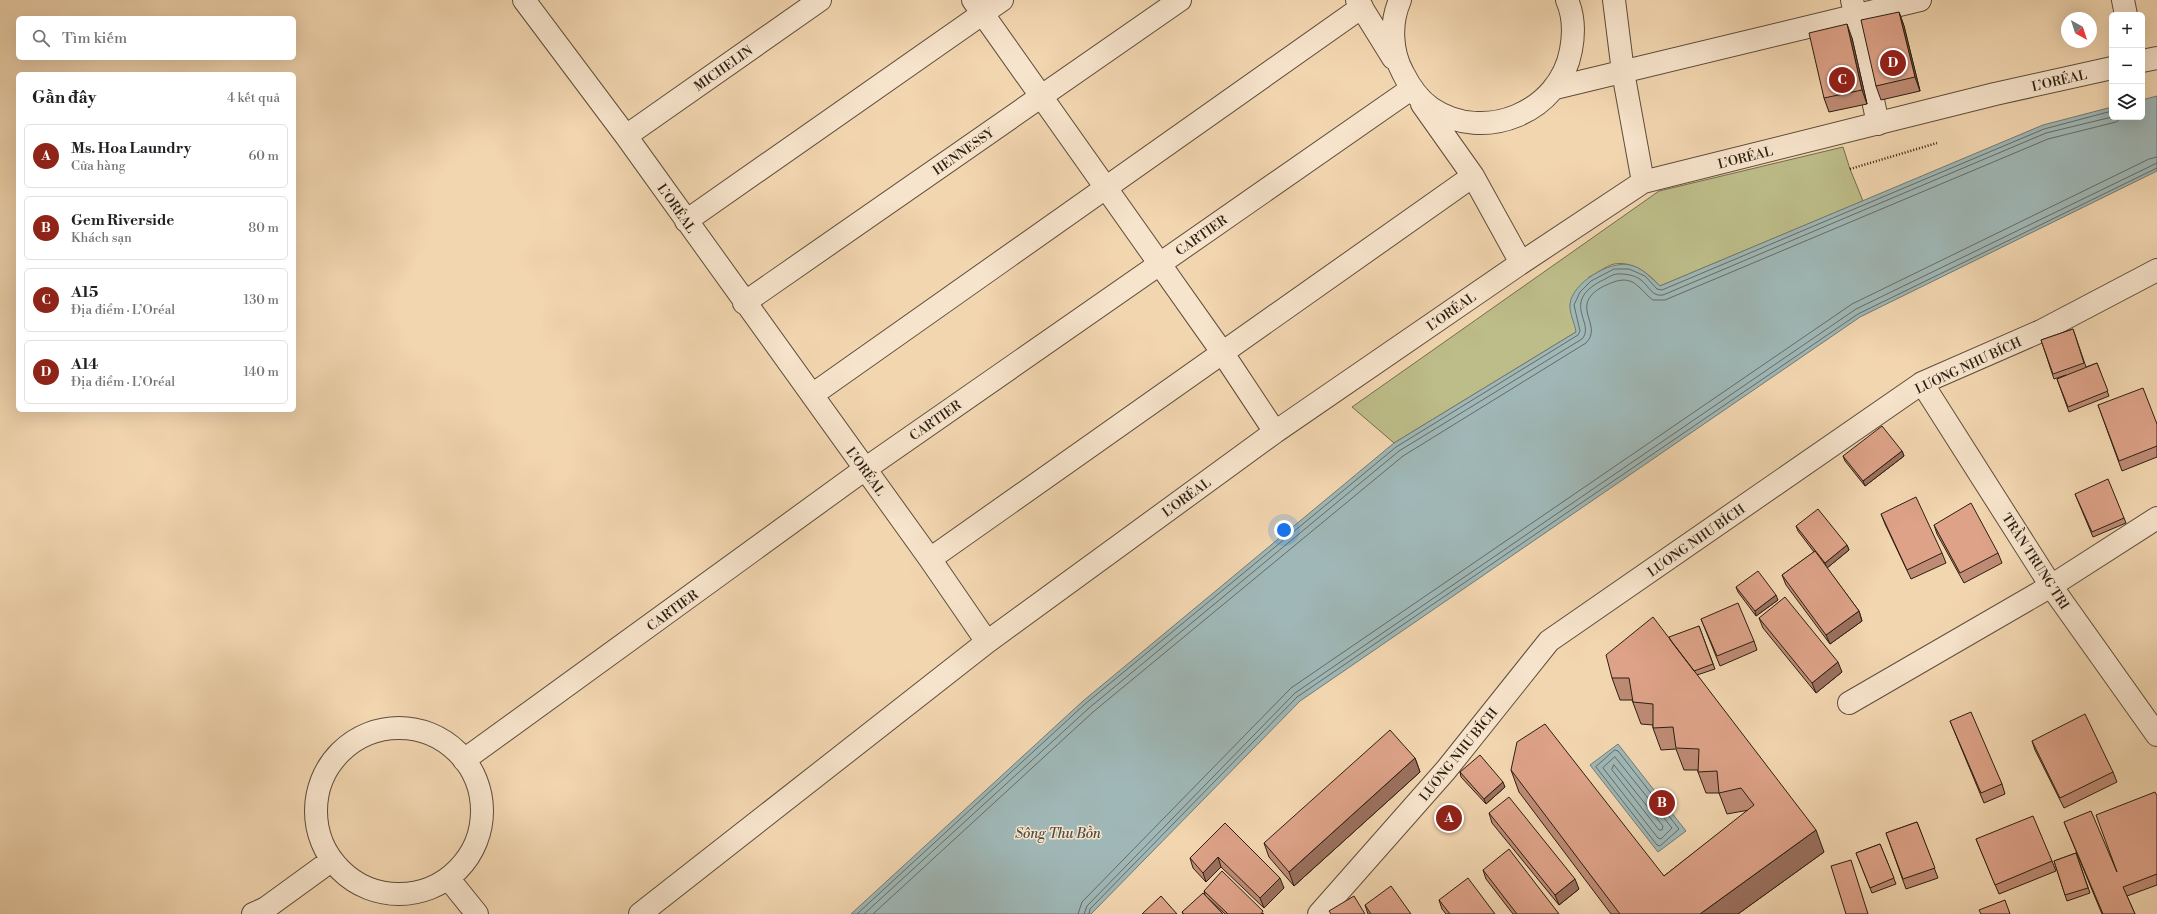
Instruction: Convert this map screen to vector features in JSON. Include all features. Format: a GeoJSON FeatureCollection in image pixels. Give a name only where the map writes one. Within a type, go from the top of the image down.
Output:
{"type":"FeatureCollection","features":[{"type":"Feature","properties":{"kind":"street","name":"L’ORÉAL"},"geometry":{"type":"LineString","coordinates":[[524,0],[626,136],[744,303],[930,559],[987,642],[1275,432],[1520,263],[1643,182],[1995,94],[2109,69]]}},
{"type":"Feature","properties":{"kind":"street","name":"MICHELIN"},"geometry":{"type":"LineString","coordinates":[[626,136],[820,0]]}},
{"type":"Feature","properties":{"kind":"street"},"geometry":{"type":"LineString","coordinates":[[686,221],[978,7],[1002,0]]}},
{"type":"Feature","properties":{"kind":"street","name":"HENNESSY"},"geometry":{"type":"LineString","coordinates":[[744,303],[1180,0]]}},
{"type":"Feature","properties":{"kind":"street"},"geometry":{"type":"LineString","coordinates":[[1400,0],[1396,10],[1392,38],[1398,64],[1411,89],[1431,108],[1456,120],[1483,124],[1511,120],[1535,107],[1556,88],[1568,64],[1574,37],[1571,3]]}},
{"type":"Feature","properties":{"kind":"street"},"geometry":{"type":"LineString","coordinates":[[1614,0],[1623,72],[1643,182]]}},
{"type":"Feature","properties":{"kind":"street"},"geometry":{"type":"LineString","coordinates":[[1556,88],[1623,72],[1854,8],[1920,0]]}},
{"type":"Feature","properties":{"kind":"street"},"geometry":{"type":"LineString","coordinates":[[2123,0],[2125,12]]}},
{"type":"Feature","properties":{"kind":"street"},"geometry":{"type":"LineString","coordinates":[[812,395],[1106,189],[1360,4],[1411,89],[1473,176],[1520,263]]}},
{"type":"Feature","properties":{"kind":"street"},"geometry":{"type":"LineString","coordinates":[[978,7],[1222,352],[1275,432]]}},
{"type":"Feature","properties":{"kind":"street"},"geometry":{"type":"LineString","coordinates":[[1854,8],[1878,124]]}},
{"type":"Feature","properties":{"kind":"street"},"geometry":{"type":"LineString","coordinates":[[2145,60],[2157,58]]}},
{"type":"Feature","properties":{"kind":"street","name":"CARTIER"},"geometry":{"type":"LineString","coordinates":[[464,760],[865,469],[1411,89]]}},
{"type":"Feature","properties":{"kind":"street"},"geometry":{"type":"LineString","coordinates":[[930,559],[1473,176]]}},
{"type":"Feature","properties":{"kind":"street","name":"LƯƠNG NHƯ BÍCH"},"geometry":{"type":"LineString","coordinates":[[1319,914],[1446,770],[1549,641],[1922,383],[2041,331],[2155,275]]}},
{"type":"Feature","properties":{"kind":"street","name":"TRẦN TRUNG TRI"},"geometry":{"type":"LineString","coordinates":[[1922,383],[2051,586],[2157,735]]}},
{"type":"Feature","properties":{"kind":"street"},"geometry":{"type":"LineString","coordinates":[[1849,703],[2051,586],[2157,518]]}},
{"type":"Feature","properties":{"kind":"street"},"geometry":{"type":"LineString","coordinates":[[640,914],[987,642]]}},
{"type":"Feature","properties":{"kind":"street"},"geometry":{"type":"LineString","coordinates":[[388,728],[414,729],[439,738],[460,754],[475,777],[482,803],[479,832],[467,857],[448,878],[423,890],[395,894],[367,888],[343,874],[332,860],[326,852],[316,825],[316,799],[324,773],[340,752],[362,736],[388,728]]}},
{"type":"Feature","properties":{"kind":"street"},"geometry":{"type":"LineString","coordinates":[[263,912],[332,860]]}},
{"type":"Feature","properties":{"kind":"street"},"geometry":{"type":"LineString","coordinates":[[448,878],[477,914]]}},
{"type":"Feature","properties":{"kind":"green space"},"geometry":{"type":"Polygon","coordinates":[[[1843,147],[1863,201],[1660,286],[1640,269],[1634,266],[1628,264],[1614,264],[1608,266],[1589,277],[1576,332],[1394,443],[1352,407],[1659,191],[1843,147]]]}},
{"type":"Feature","properties":{"kind":"water","name":"Sông Thu Bồn"},"geometry":{"type":"Polygon","coordinates":[[[2157,96],[2157,171],[1860,317],[1300,701],[1091,914],[851,914],[1083,701],[1394,443],[1576,332],[1570,307],[1572,296],[1577,288],[1593,275],[1612,266],[1622,264],[1630,265],[1643,271],[1660,286],[2043,125],[2109,108],[2109,120],[2145,120],[2145,99],[2157,96]]]}},
{"type":"Feature","properties":{"kind":"water"},"geometry":{"type":"Polygon","coordinates":[[[1618,744],[1686,831],[1658,852],[1590,765],[1618,744]]]}},
{"type":"Feature","properties":{"kind":"building"},"geometry":{"type":"Polygon","coordinates":[[[1899,12],[1915,77],[1876,86],[1861,20],[1899,12]]]}},
{"type":"Feature","properties":{"kind":"building"},"geometry":{"type":"Polygon","coordinates":[[[1847,24],[1862,90],[1824,98],[1809,33],[1847,24]]]}},
{"type":"Feature","properties":{"kind":"building"},"geometry":{"type":"Polygon","coordinates":[[[2073,329],[2084,363],[2053,374],[2041,340],[2073,329]]]}},
{"type":"Feature","properties":{"kind":"building"},"geometry":{"type":"Polygon","coordinates":[[[2097,363],[2108,391],[2068,407],[2057,379],[2097,363]]]}},
{"type":"Feature","properties":{"kind":"building"},"geometry":{"type":"Polygon","coordinates":[[[2143,388],[2157,424],[2157,446],[2119,461],[2098,405],[2143,388]]]}},
{"type":"Feature","properties":{"kind":"building"},"geometry":{"type":"Polygon","coordinates":[[[1882,426],[1902,451],[1863,481],[1843,456],[1882,426]]]}},
{"type":"Feature","properties":{"kind":"building"},"geometry":{"type":"Polygon","coordinates":[[[2108,479],[2124,518],[2092,532],[2075,494],[2108,479]]]}},
{"type":"Feature","properties":{"kind":"building"},"geometry":{"type":"Polygon","coordinates":[[[1916,497],[1942,553],[1907,570],[1881,514],[1916,497]]]}},
{"type":"Feature","properties":{"kind":"building"},"geometry":{"type":"Polygon","coordinates":[[[1971,503],[1998,553],[1960,573],[1934,525],[1971,503]]]}},
{"type":"Feature","properties":{"kind":"building"},"geometry":{"type":"Polygon","coordinates":[[[1818,509],[1847,545],[1825,563],[1796,526],[1818,509]]]}},
{"type":"Feature","properties":{"kind":"building"},"geometry":{"type":"Polygon","coordinates":[[[1815,551],[1859,611],[1826,635],[1782,575],[1815,551]]]}},
{"type":"Feature","properties":{"kind":"building"},"geometry":{"type":"Polygon","coordinates":[[[1758,571],[1776,595],[1755,611],[1736,587],[1758,571]]]}},
{"type":"Feature","properties":{"kind":"building"},"geometry":{"type":"Polygon","coordinates":[[[1785,597],[1838,662],[1812,683],[1759,618],[1785,597]]]}},
{"type":"Feature","properties":{"kind":"building"},"geometry":{"type":"Polygon","coordinates":[[[1738,603],[1754,641],[1717,656],[1701,619],[1738,603]]]}},
{"type":"Feature","properties":{"kind":"building"},"geometry":{"type":"Polygon","coordinates":[[[1653,617],[1816,830],[1700,914],[1620,914],[1511,770],[1517,742],[1545,724],[1664,876],[1754,805],[1741,788],[1719,793],[1717,771],[1698,772],[1699,749],[1676,748],[1673,727],[1653,728],[1653,704],[1633,702],[1629,678],[1612,678],[1606,655],[1653,617]]]}},
{"type":"Feature","properties":{"kind":"building"},"geometry":{"type":"Polygon","coordinates":[[[1699,626],[1713,664],[1694,671],[1669,637],[1699,626]]]}},
{"type":"Feature","properties":{"kind":"building"},"geometry":{"type":"Polygon","coordinates":[[[1971,712],[2002,784],[1981,793],[1950,721],[1971,712]]]}},
{"type":"Feature","properties":{"kind":"building"},"geometry":{"type":"Polygon","coordinates":[[[2085,714],[2113,772],[2060,798],[2032,741],[2085,714]]]}},
{"type":"Feature","properties":{"kind":"building"},"geometry":{"type":"Polygon","coordinates":[[[1390,730],[1415,758],[1289,872],[1264,843],[1390,730]]]}},
{"type":"Feature","properties":{"kind":"building"},"geometry":{"type":"Polygon","coordinates":[[[1480,755],[1503,782],[1484,799],[1460,772],[1480,755]]]}},
{"type":"Feature","properties":{"kind":"building"},"geometry":{"type":"Polygon","coordinates":[[[2155,792],[2157,796],[2157,874],[2123,887],[2135,914],[2103,914],[2064,822],[2091,811],[2117,872],[2096,815],[2155,792]]]}},
{"type":"Feature","properties":{"kind":"building"},"geometry":{"type":"Polygon","coordinates":[[[1509,797],[1575,879],[1555,895],[1489,813],[1509,797]]]}},
{"type":"Feature","properties":{"kind":"building"},"geometry":{"type":"Polygon","coordinates":[[[2033,816],[2052,861],[1995,885],[1976,839],[2033,816]]]}},
{"type":"Feature","properties":{"kind":"building"},"geometry":{"type":"Polygon","coordinates":[[[1917,822],[1935,868],[1903,879],[1886,833],[1917,822]]]}},
{"type":"Feature","properties":{"kind":"building"},"geometry":{"type":"Polygon","coordinates":[[[1225,823],[1280,878],[1260,898],[1218,857],[1203,873],[1190,858],[1225,823]]]}},
{"type":"Feature","properties":{"kind":"building"},"geometry":{"type":"Polygon","coordinates":[[[1880,844],[1894,878],[1870,888],[1856,853],[1880,844]]]}},
{"type":"Feature","properties":{"kind":"building"},"geometry":{"type":"Polygon","coordinates":[[[1509,849],[1559,914],[1517,914],[1483,870],[1509,849]]]}},
{"type":"Feature","properties":{"kind":"building"},"geometry":{"type":"Polygon","coordinates":[[[2076,853],[2088,888],[2065,895],[2054,861],[2076,853]]]}},
{"type":"Feature","properties":{"kind":"building"},"geometry":{"type":"Polygon","coordinates":[[[1851,860],[1868,914],[1846,914],[1831,866],[1851,860]]]}},
{"type":"Feature","properties":{"kind":"building"},"geometry":{"type":"Polygon","coordinates":[[[1222,871],[1263,911],[1261,914],[1228,914],[1204,891],[1222,871]]]}},
{"type":"Feature","properties":{"kind":"building"},"geometry":{"type":"Polygon","coordinates":[[[1468,878],[1495,914],[1450,914],[1439,900],[1468,878]]]}},
{"type":"Feature","properties":{"kind":"building"},"geometry":{"type":"Polygon","coordinates":[[[1391,886],[1411,914],[1371,914],[1365,905],[1391,886]]]}},
{"type":"Feature","properties":{"kind":"building"},"geometry":{"type":"Polygon","coordinates":[[[1203,893],[1223,914],[1184,914],[1182,912],[1203,893]]]}},
{"type":"Feature","properties":{"kind":"building"},"geometry":{"type":"Polygon","coordinates":[[[1161,896],[1177,914],[1142,914],[1161,896]]]}},
{"type":"Feature","properties":{"kind":"building"},"geometry":{"type":"Polygon","coordinates":[[[1354,896],[1365,914],[1331,914],[1329,911],[1354,896]]]}},
{"type":"Feature","properties":{"kind":"building"},"geometry":{"type":"Polygon","coordinates":[[[2005,900],[2010,914],[1981,914],[1979,910],[2005,900]]]}},
{"type":"Feature","properties":{"kind":"place","name":"A14"},"geometry":{"type":"Point","coordinates":[1893,63]}},
{"type":"Feature","properties":{"kind":"place","name":"A15"},"geometry":{"type":"Point","coordinates":[1842,80]}},
{"type":"Feature","properties":{"kind":"place","name":"Gem Riverside"},"geometry":{"type":"Point","coordinates":[1662,803]}},
{"type":"Feature","properties":{"kind":"place","name":"Ms. Hoa Laundry"},"geometry":{"type":"Point","coordinates":[1449,818]}}]}
